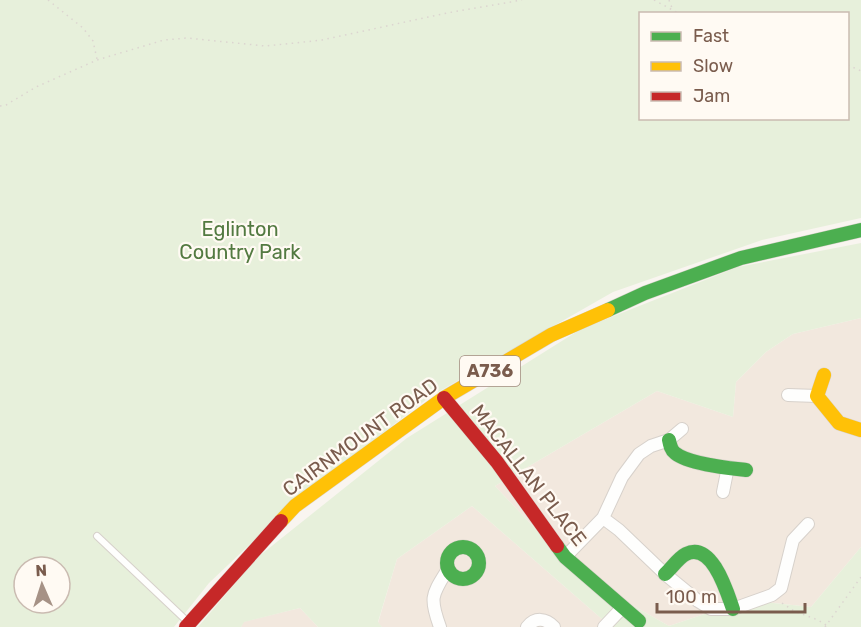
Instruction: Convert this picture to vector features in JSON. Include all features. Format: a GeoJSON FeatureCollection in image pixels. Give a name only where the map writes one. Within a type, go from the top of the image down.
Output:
{"type":"FeatureCollection","features":[{"type":"Feature","properties":{"kind":"main road","name":"CAIRNMOUNT ROAD"},"geometry":{"type":"LineString","coordinates":[[188,625],[295,506],[444,398],[551,335],[645,293],[741,258],[861,230]]}},
{"type":"Feature","properties":{"kind":"main road"},"geometry":{"type":"LineString","coordinates":[[824,375],[817,396],[839,423],[861,430]]}},
{"type":"Feature","properties":{"kind":"main road","name":"MACALLAN PLACE"},"geometry":{"type":"LineString","coordinates":[[444,398],[497,462],[565,557],[639,621]]}},
{"type":"Feature","properties":{"kind":"main road"},"geometry":{"type":"LineString","coordinates":[[669,440],[672,451],[679,456],[746,470]]}},
{"type":"Feature","properties":{"kind":"main road"},"geometry":{"type":"LineString","coordinates":[[665,574],[686,554],[699,551],[710,558],[733,609]]}},
{"type":"Feature","properties":{"kind":"street"},"geometry":{"type":"LineString","coordinates":[[788,395],[817,396]]}},
{"type":"Feature","properties":{"kind":"street"},"geometry":{"type":"LineString","coordinates":[[565,557],[603,518],[622,477],[639,453],[669,440],[682,429]]}},
{"type":"Feature","properties":{"kind":"street"},"geometry":{"type":"LineString","coordinates":[[723,492],[728,467]]}},
{"type":"Feature","properties":{"kind":"street"},"geometry":{"type":"LineString","coordinates":[[603,518],[619,530],[665,574],[711,609],[733,609],[772,596],[781,588],[793,540],[808,524]]}},
{"type":"Feature","properties":{"kind":"street"},"geometry":{"type":"LineString","coordinates":[[440,627],[435,612],[434,592],[448,569]]}},
{"type":"Feature","properties":{"kind":"street"},"geometry":{"type":"LineString","coordinates":[[604,627],[622,608]]}},
{"type":"Feature","properties":{"kind":"street"},"geometry":{"type":"LineString","coordinates":[[527,627],[540,620],[549,622],[554,627]]}},
{"type":"Feature","properties":{"kind":"lane"},"geometry":{"type":"LineString","coordinates":[[98,536],[188,625]]}},
{"type":"Feature","properties":{"kind":"path"},"geometry":{"type":"LineString","coordinates":[[48,0],[83,28],[93,41],[97,60]]}},
{"type":"Feature","properties":{"kind":"path"},"geometry":{"type":"LineString","coordinates":[[0,106],[97,60],[164,40],[186,38],[266,46],[322,40],[447,13],[522,0]]}},
{"type":"Feature","properties":{"kind":"path"},"geometry":{"type":"LineString","coordinates":[[654,0],[676,12]]}},
{"type":"Feature","properties":{"kind":"path"},"geometry":{"type":"LineString","coordinates":[[669,0],[673,10]]}},
{"type":"Feature","properties":{"kind":"path"},"geometry":{"type":"LineString","coordinates":[[772,596],[794,611],[818,620],[826,626],[861,577]]}},
{"type":"Feature","properties":{"kind":"shaded area"},"geometry":{"type":"Polygon","coordinates":[[[861,318],[861,547],[811,607],[746,600],[669,626],[579,575],[495,486],[657,391],[733,417],[736,382],[766,352],[793,334],[861,318]]]}},
{"type":"Feature","properties":{"kind":"shaded area"},"geometry":{"type":"Polygon","coordinates":[[[472,506],[603,620],[607,627],[382,627],[378,623],[397,559],[472,506]]]}},
{"type":"Feature","properties":{"kind":"shaded area"},"geometry":{"type":"Polygon","coordinates":[[[300,608],[318,627],[241,627],[243,622],[300,608]]]}},
{"type":"Feature","properties":{"kind":"green space","name":"Eglinton Country Park"},"geometry":{"type":"Polygon","coordinates":[[[0,0],[861,0],[861,218],[762,240],[613,292],[431,396],[327,476],[209,583],[174,627],[0,627],[0,0]]]}},
{"type":"Feature","properties":{"kind":"green space"},"geometry":{"type":"Polygon","coordinates":[[[861,243],[861,318],[793,334],[766,352],[736,382],[733,417],[657,391],[495,486],[579,575],[669,626],[746,600],[811,607],[861,547],[861,627],[607,627],[603,620],[472,506],[397,559],[378,622],[382,627],[318,627],[300,608],[244,622],[241,627],[198,627],[258,557],[407,438],[581,329],[738,267],[861,243]]]}},
{"type":"Feature","properties":{"kind":"traffic: fast"},"geometry":{"type":"LineString","coordinates":[[608,310],[645,293],[741,258],[861,230]]}},
{"type":"Feature","properties":{"kind":"traffic: fast"},"geometry":{"type":"LineString","coordinates":[[669,440],[674,452],[681,457],[709,465],[746,470]]}},
{"type":"Feature","properties":{"kind":"traffic: fast"},"geometry":{"type":"LineString","coordinates":[[557,546],[565,557],[639,621]]}},
{"type":"Feature","properties":{"kind":"traffic: fast"},"geometry":{"type":"LineString","coordinates":[[463,547],[474,552],[479,563],[474,574],[463,579],[452,574],[447,563],[452,552],[463,547]]}},
{"type":"Feature","properties":{"kind":"traffic: fast"},"geometry":{"type":"LineString","coordinates":[[665,574],[686,554],[695,552],[703,555],[717,570],[733,609]]}},
{"type":"Feature","properties":{"kind":"traffic: slow"},"geometry":{"type":"LineString","coordinates":[[281,521],[295,506],[444,398],[551,335],[608,310]]}},
{"type":"Feature","properties":{"kind":"traffic: slow"},"geometry":{"type":"LineString","coordinates":[[824,375],[817,396],[839,423],[861,430]]}},
{"type":"Feature","properties":{"kind":"traffic: jam"},"geometry":{"type":"LineString","coordinates":[[444,398],[497,462],[557,546]]}},
{"type":"Feature","properties":{"kind":"traffic: jam"},"geometry":{"type":"LineString","coordinates":[[186,627],[281,521]]}}]}
